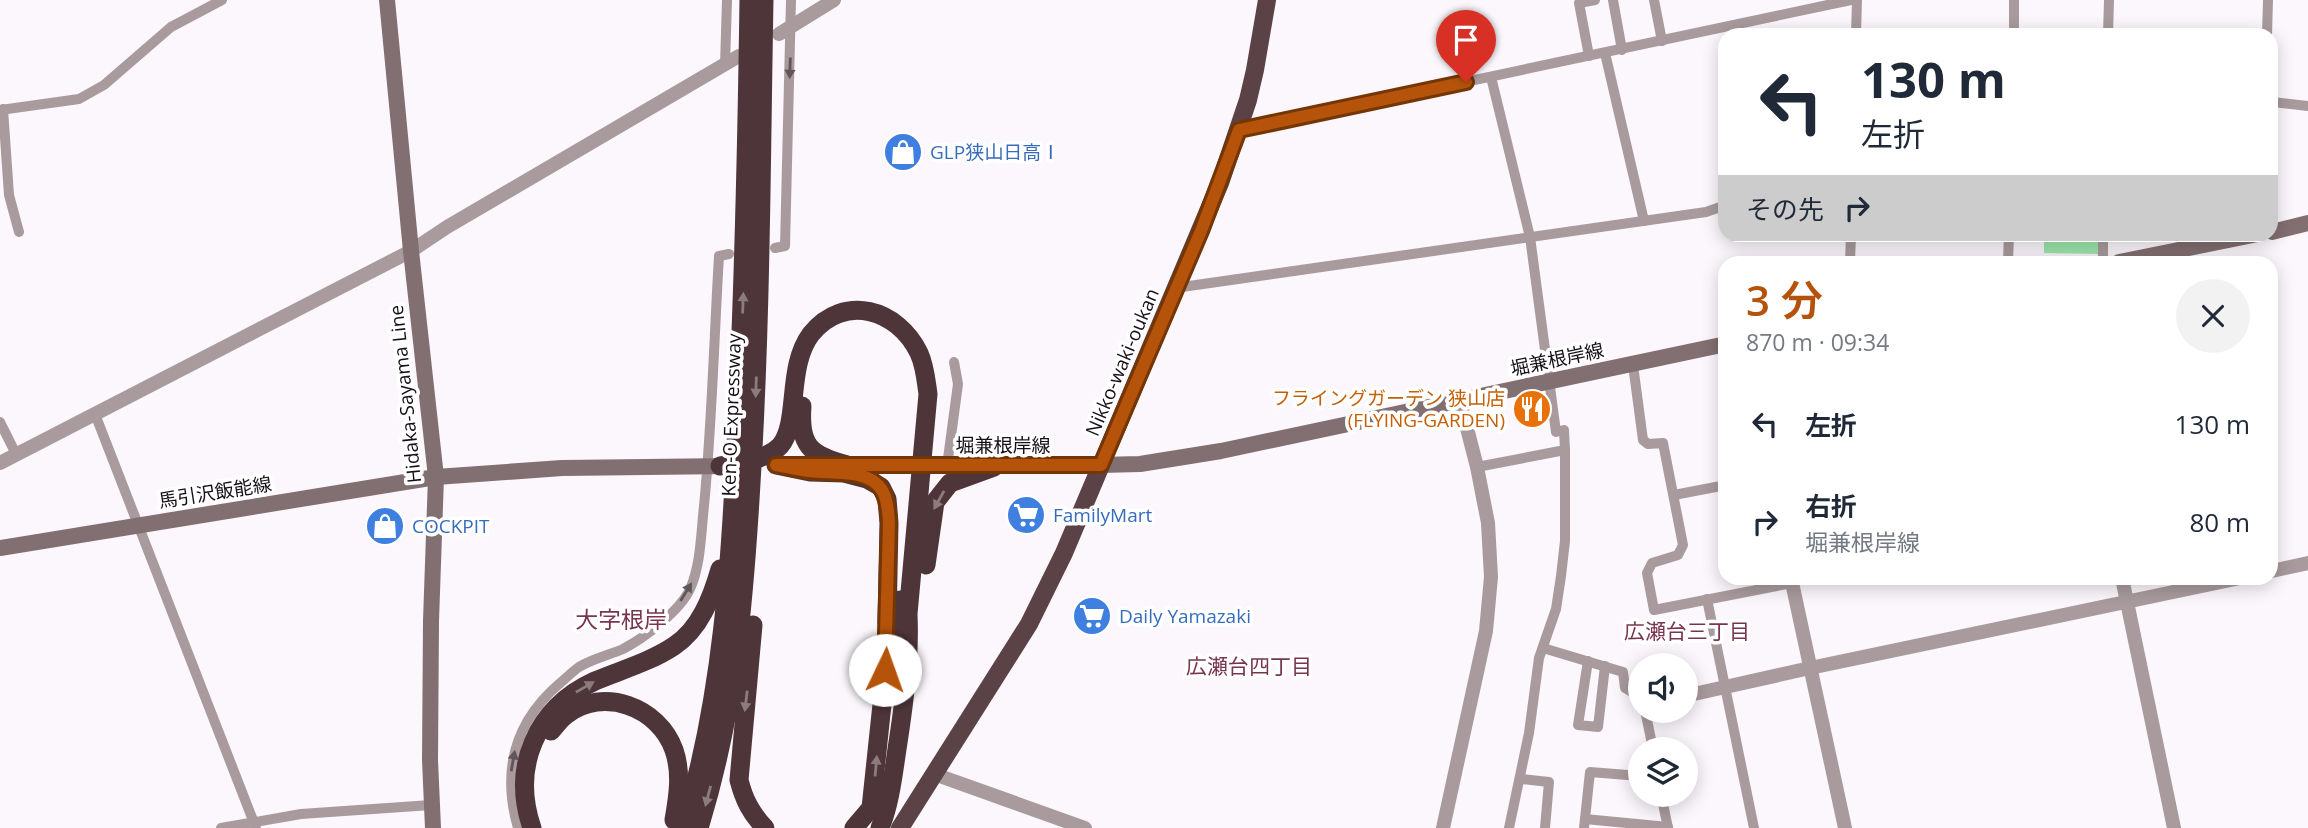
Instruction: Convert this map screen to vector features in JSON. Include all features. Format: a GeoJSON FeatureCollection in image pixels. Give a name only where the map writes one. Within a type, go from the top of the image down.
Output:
{"type":"FeatureCollection","features":[{"type":"Feature","properties":{"kind":"highway","name":"Ken-O Expressway"},"geometry":{"type":"LineString","coordinates":[[745,443],[743,299],[749,0]]}},
{"type":"Feature","properties":{"kind":"highway","name":"Ken-O Expressway"},"geometry":{"type":"LineString","coordinates":[[745,443],[764,0]]}},
{"type":"Feature","properties":{"kind":"highway","name":"Nikko-waki-oukan"},"geometry":{"type":"LineString","coordinates":[[900,828],[999,674],[1034,615],[1064,553],[1201,231],[1239,130],[1255,70],[1267,0]]}},
{"type":"Feature","properties":{"kind":"highway"},"geometry":{"type":"LineString","coordinates":[[714,466],[767,455],[779,447],[789,427],[796,369],[810,336],[824,321],[839,312],[858,311],[876,312],[892,320],[908,336],[918,352],[925,368],[928,394],[916,484],[908,614],[910,650]]}},
{"type":"Feature","properties":{"kind":"highway"},"geometry":{"type":"LineString","coordinates":[[847,465],[827,460],[814,453],[804,442],[801,430],[803,394],[807,368],[814,350],[824,336],[837,325],[859,319],[877,322],[891,329],[910,351],[918,399],[919,448]]}},
{"type":"Feature","properties":{"kind":"highway"},"geometry":{"type":"LineString","coordinates":[[745,443],[754,608],[739,780],[751,813],[765,828]]}},
{"type":"Feature","properties":{"kind":"highway"},"geometry":{"type":"LineString","coordinates":[[776,465],[810,472],[844,473],[867,479],[881,488],[887,499],[888,648],[871,808],[866,828]]}},
{"type":"Feature","properties":{"kind":"highway"},"geometry":{"type":"LineString","coordinates":[[880,828],[891,788],[910,650],[920,614],[935,502],[950,483],[995,467]]}},
{"type":"Feature","properties":{"kind":"highway"},"geometry":{"type":"LineString","coordinates":[[888,648],[898,613],[916,484]]}},
{"type":"Feature","properties":{"kind":"highway","name":"Ken-O Expressway"},"geometry":{"type":"LineString","coordinates":[[683,828],[701,762],[718,674],[731,534],[747,486]]}},
{"type":"Feature","properties":{"kind":"highway","name":"Ken-O Expressway"},"geometry":{"type":"LineString","coordinates":[[699,828],[725,727],[739,643],[747,486]]}},
{"type":"Feature","properties":{"kind":"highway"},"geometry":{"type":"LineString","coordinates":[[532,828],[526,811],[523,782],[530,748],[545,720],[562,701],[593,682],[676,646],[699,621],[712,595],[731,534]]}},
{"type":"Feature","properties":{"kind":"highway"},"geometry":{"type":"LineString","coordinates":[[544,828],[538,816],[534,794],[535,773],[543,744],[565,715],[594,703],[610,702],[627,704],[646,712],[669,738],[679,772],[678,797],[672,828]]}},
{"type":"Feature","properties":{"kind":"highway"},"geometry":{"type":"LineString","coordinates":[[854,828],[871,808]]}},
{"type":"Feature","properties":{"kind":"main road","name":"Hidaka-Sayama Line"},"geometry":{"type":"LineString","coordinates":[[387,0],[436,477],[431,621],[433,828]]}},
{"type":"Feature","properties":{"kind":"main road"},"geometry":{"type":"LineString","coordinates":[[2278,230],[2308,223]]}},
{"type":"Feature","properties":{"kind":"main road"},"geometry":{"type":"LineString","coordinates":[[2149,256],[2218,242]]}},
{"type":"Feature","properties":{"kind":"main road","name":"堀兼根岸線"},"geometry":{"type":"LineString","coordinates":[[436,477],[562,468],[1140,464],[1221,451],[1718,346]]}},
{"type":"Feature","properties":{"kind":"main road","name":"馬引沢飯能線"},"geometry":{"type":"LineString","coordinates":[[0,548],[436,477]]}},
{"type":"Feature","properties":{"kind":"street"},"geometry":{"type":"LineString","coordinates":[[19,232],[9,195],[2,110],[79,99],[104,85],[171,27],[222,0]]}},
{"type":"Feature","properties":{"kind":"street"},"geometry":{"type":"LineString","coordinates":[[725,65],[727,0]]}},
{"type":"Feature","properties":{"kind":"street"},"geometry":{"type":"LineString","coordinates":[[775,248],[785,246],[785,30],[791,0]]}},
{"type":"Feature","properties":{"kind":"street"},"geometry":{"type":"LineString","coordinates":[[785,30],[834,0]]}},
{"type":"Feature","properties":{"kind":"street"},"geometry":{"type":"LineString","coordinates":[[1589,56],[1578,3],[1595,0]]}},
{"type":"Feature","properties":{"kind":"street"},"geometry":{"type":"LineString","coordinates":[[1613,0],[1622,50]]}},
{"type":"Feature","properties":{"kind":"street"},"geometry":{"type":"LineString","coordinates":[[1654,0],[1662,41]]}},
{"type":"Feature","properties":{"kind":"street"},"geometry":{"type":"LineString","coordinates":[[1722,28],[1852,0]]}},
{"type":"Feature","properties":{"kind":"street"},"geometry":{"type":"LineString","coordinates":[[1856,28],[1857,0]]}},
{"type":"Feature","properties":{"kind":"street"},"geometry":{"type":"LineString","coordinates":[[2014,0],[2014,28]]}},
{"type":"Feature","properties":{"kind":"street"},"geometry":{"type":"LineString","coordinates":[[2108,28],[2109,0]]}},
{"type":"Feature","properties":{"kind":"street"},"geometry":{"type":"LineString","coordinates":[[2267,28],[2268,0]]}},
{"type":"Feature","properties":{"kind":"street"},"geometry":{"type":"LineString","coordinates":[[1239,130],[1718,29]]}},
{"type":"Feature","properties":{"kind":"street"},"geometry":{"type":"LineString","coordinates":[[1605,53],[1644,221]]}},
{"type":"Feature","properties":{"kind":"street"},"geometry":{"type":"LineString","coordinates":[[0,463],[411,251],[447,227],[739,56]]}},
{"type":"Feature","properties":{"kind":"street"},"geometry":{"type":"LineString","coordinates":[[1491,77],[1530,237],[1556,432],[1564,430],[1565,450],[1565,541],[1561,576],[1556,609],[1539,658],[1521,779],[1509,828]]}},
{"type":"Feature","properties":{"kind":"street"},"geometry":{"type":"LineString","coordinates":[[2278,103],[2308,106]]}},
{"type":"Feature","properties":{"kind":"street"},"geometry":{"type":"LineString","coordinates":[[1175,288],[1706,212],[1718,208]]}},
{"type":"Feature","properties":{"kind":"street"},"geometry":{"type":"LineString","coordinates":[[518,828],[512,806],[510,781],[516,744],[527,720],[546,696],[579,667],[624,648],[658,626],[690,590],[698,561],[714,466],[719,256],[729,254]]}},
{"type":"Feature","properties":{"kind":"street"},"geometry":{"type":"LineString","coordinates":[[947,466],[958,384],[954,362]]}},
{"type":"Feature","properties":{"kind":"street"},"geometry":{"type":"LineString","coordinates":[[1633,365],[1643,440],[1648,444],[1663,443],[1684,545],[1678,555],[1653,563],[1647,573],[1654,610],[1769,585]]}},
{"type":"Feature","properties":{"kind":"street"},"geometry":{"type":"LineString","coordinates":[[1443,828],[1486,631],[1489,601],[1491,550],[1488,523],[1460,401]]}},
{"type":"Feature","properties":{"kind":"street"},"geometry":{"type":"LineString","coordinates":[[95,414],[255,825]]}},
{"type":"Feature","properties":{"kind":"street"},"geometry":{"type":"LineString","coordinates":[[0,422],[17,456]]}},
{"type":"Feature","properties":{"kind":"street"},"geometry":{"type":"LineString","coordinates":[[1477,467],[1565,450]]}},
{"type":"Feature","properties":{"kind":"street"},"geometry":{"type":"LineString","coordinates":[[1674,495],[1718,487]]}},
{"type":"Feature","properties":{"kind":"street"},"geometry":{"type":"LineString","coordinates":[[2278,570],[2308,563]]}},
{"type":"Feature","properties":{"kind":"street"},"geometry":{"type":"LineString","coordinates":[[1792,585],[1844,828]]}},
{"type":"Feature","properties":{"kind":"street"},"geometry":{"type":"LineString","coordinates":[[2124,585],[2174,828]]}},
{"type":"Feature","properties":{"kind":"street"},"geometry":{"type":"LineString","coordinates":[[1698,693],[2206,585]]}},
{"type":"Feature","properties":{"kind":"street"},"geometry":{"type":"LineString","coordinates":[[1707,599],[1754,828]]}},
{"type":"Feature","properties":{"kind":"street"},"geometry":{"type":"LineString","coordinates":[[1543,648],[1623,672],[1625,688],[1628,690]]}},
{"type":"Feature","properties":{"kind":"street"},"geometry":{"type":"LineString","coordinates":[[1588,661],[1578,724],[1598,727],[1605,666]]}},
{"type":"Feature","properties":{"kind":"street"},"geometry":{"type":"LineString","coordinates":[[1628,775],[1590,772],[1585,824],[1668,828],[1664,807]]}},
{"type":"Feature","properties":{"kind":"street"},"geometry":{"type":"LineString","coordinates":[[934,774],[1085,828]]}},
{"type":"Feature","properties":{"kind":"street"},"geometry":{"type":"LineString","coordinates":[[1521,779],[1549,782],[1545,828]]}},
{"type":"Feature","properties":{"kind":"street"},"geometry":{"type":"LineString","coordinates":[[221,828],[255,825],[301,814],[431,805]]}},
{"type":"Feature","properties":{"kind":"green space"},"geometry":{"type":"Polygon","coordinates":[[[2044,242],[2101,242],[2100,254],[2044,253],[2044,242]]]}},
{"type":"Feature","properties":{"kind":"place","name":"GLP狭山日高Ⅰ"},"geometry":{"type":"Point","coordinates":[903,152]}},
{"type":"Feature","properties":{"kind":"place","name":"フライングガーデン 狭山店 (FLYING-GARDEN)"},"geometry":{"type":"Point","coordinates":[1532,409]}},
{"type":"Feature","properties":{"kind":"place","name":"FamilyMart"},"geometry":{"type":"Point","coordinates":[1026,515]}},
{"type":"Feature","properties":{"kind":"place","name":"COCKPIT"},"geometry":{"type":"Point","coordinates":[385,526]}},
{"type":"Feature","properties":{"kind":"place","name":"Daily Yamazaki"},"geometry":{"type":"Point","coordinates":[1092,616]}},
{"type":"Feature","properties":{"kind":"district","name":"大字根岸"},"geometry":{"type":"Point","coordinates":[621,620]}},
{"type":"Feature","properties":{"kind":"district","name":"広瀬台三丁目"},"geometry":{"type":"Point","coordinates":[1687,632]}},
{"type":"Feature","properties":{"kind":"district","name":"広瀬台四丁目"},"geometry":{"type":"Point","coordinates":[1249,667]}},
{"type":"Feature","properties":{"kind":"route"},"geometry":{"type":"LineString","coordinates":[[885,670],[888,648],[887,499],[881,488],[867,479],[844,473],[810,472],[776,465],[1101,465],[1201,231],[1239,130],[1466,82]]}}]}
